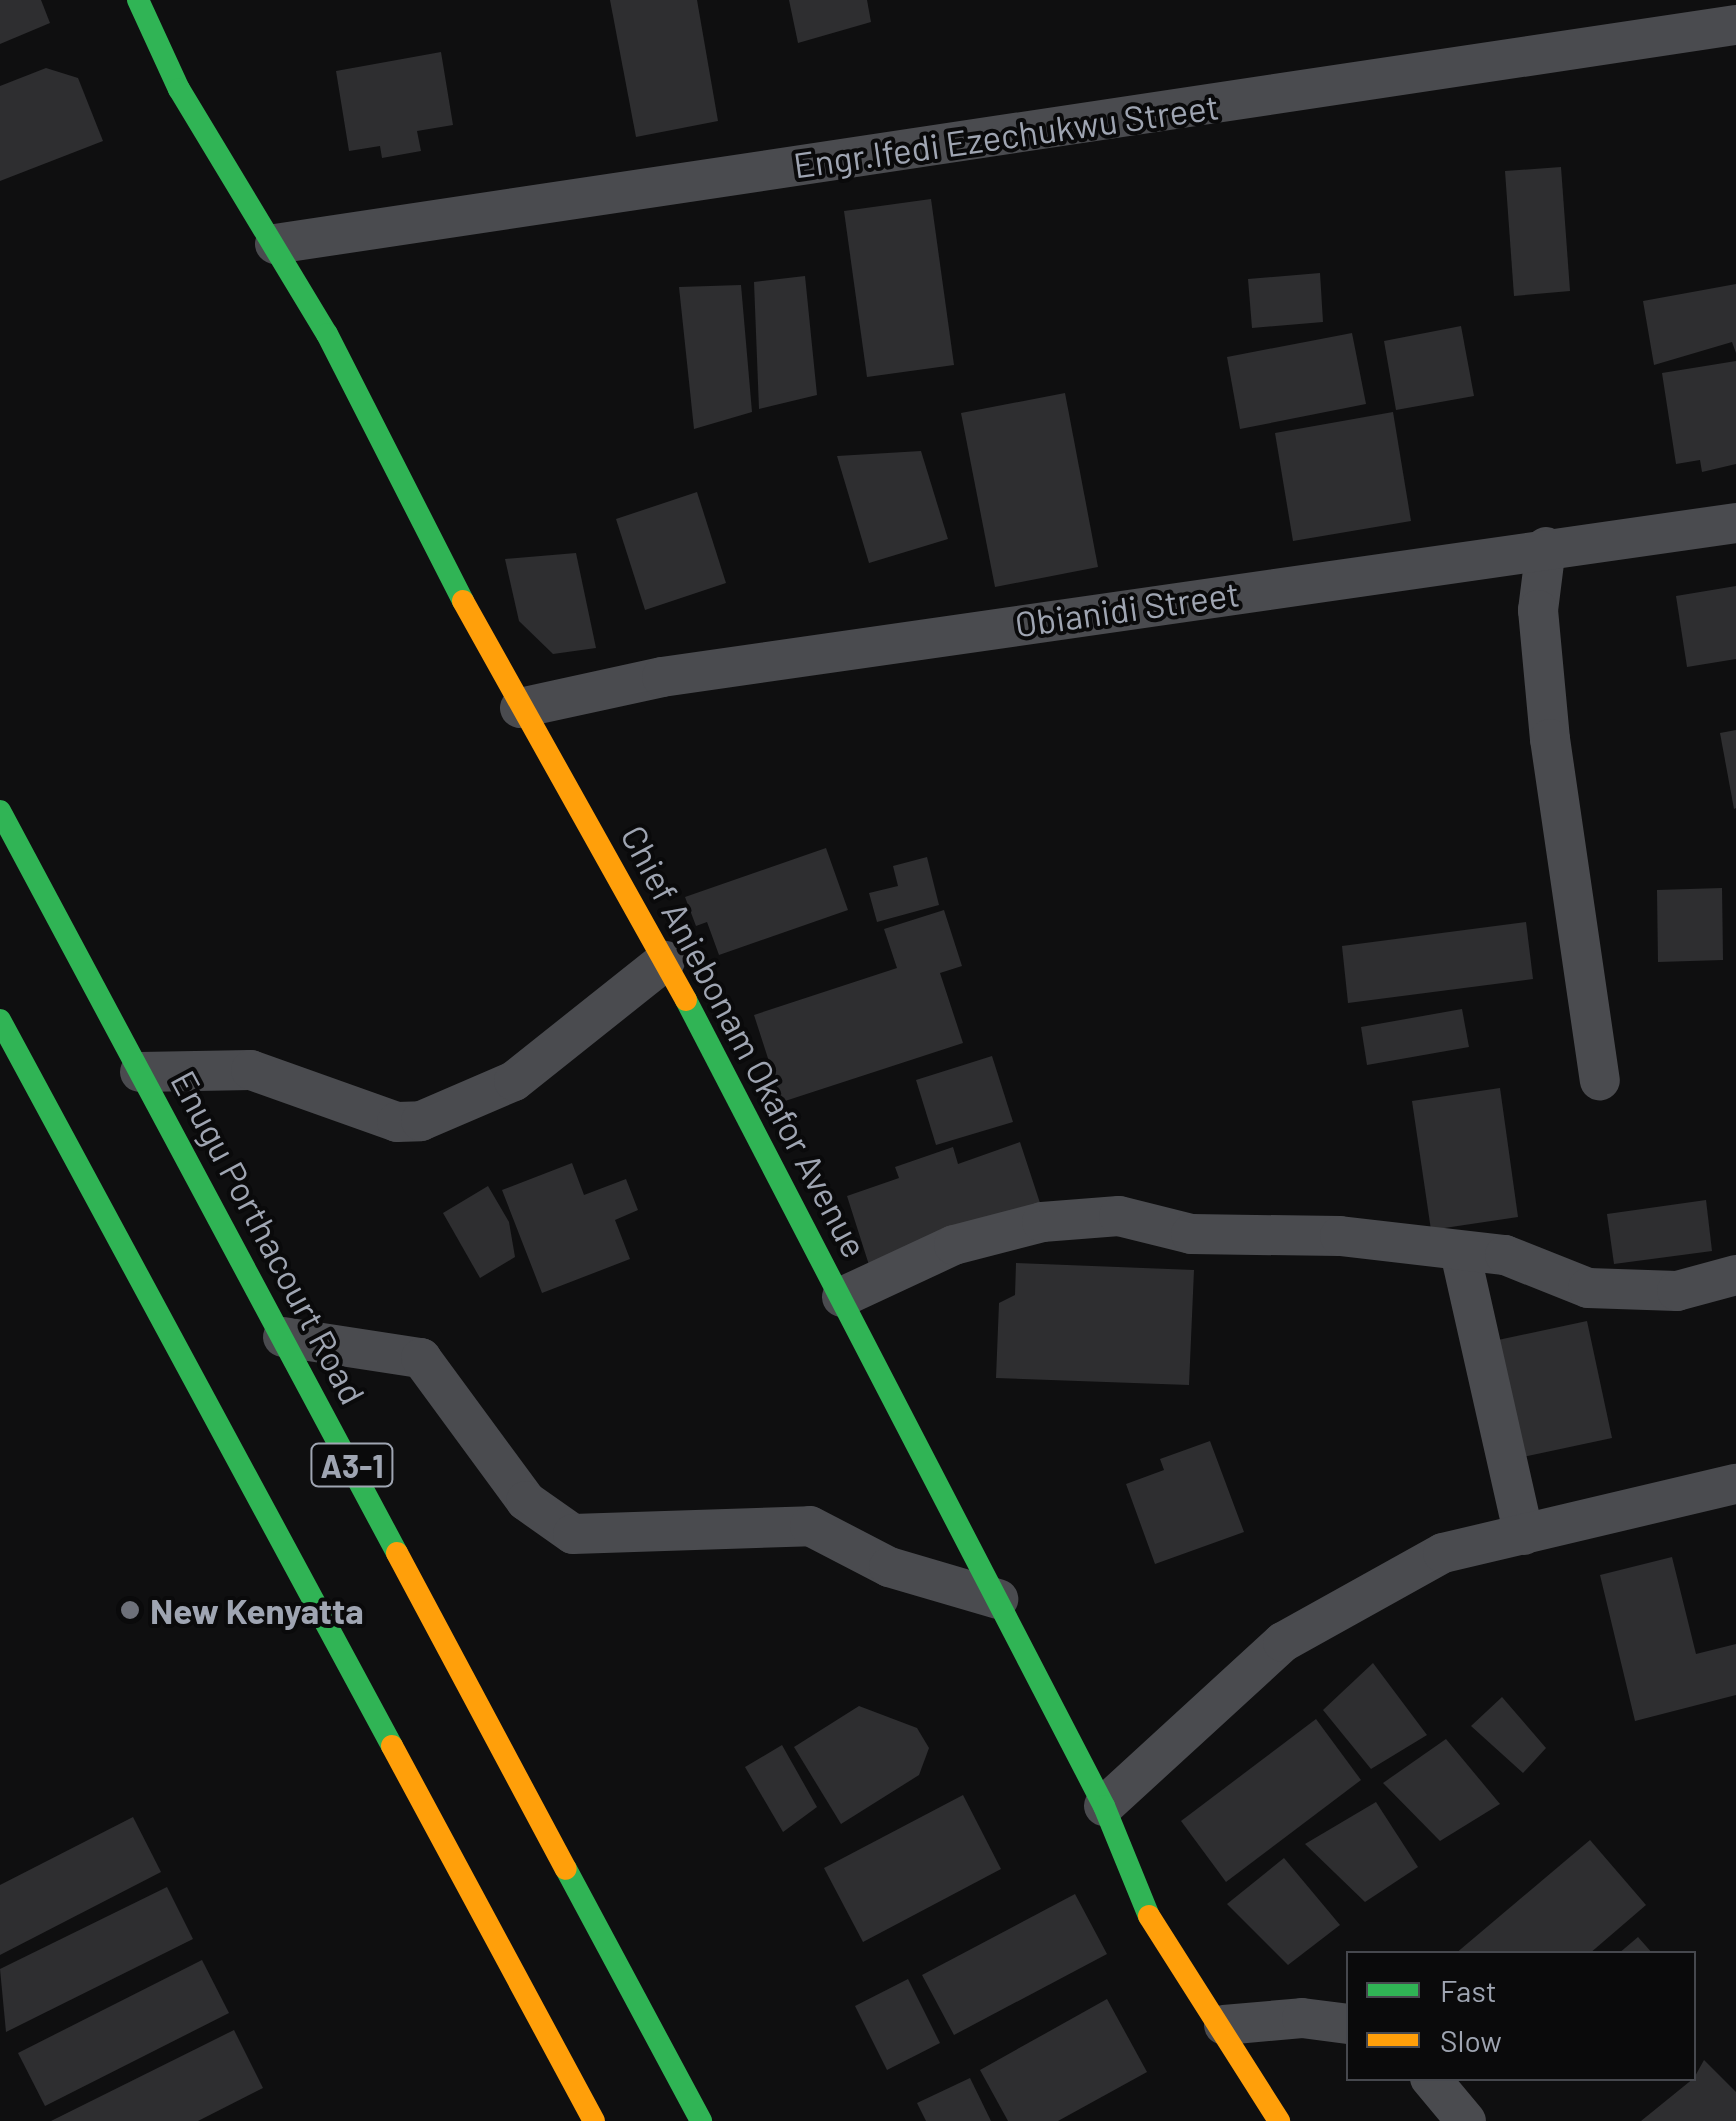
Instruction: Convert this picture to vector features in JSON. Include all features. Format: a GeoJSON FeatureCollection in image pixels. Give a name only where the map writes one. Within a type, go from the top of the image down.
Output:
{"type":"FeatureCollection","features":[{"type":"Feature","properties":{"kind":"main road","name":"Chief Aniebonam Okafor Avenue"},"geometry":{"type":"LineString","coordinates":[[138,0],[206,138],[275,244],[520,708],[665,961],[1104,1806],[1144,1907],[1224,2025],[1279,2121]]}},
{"type":"Feature","properties":{"kind":"main road","name":"Enugu Porthacourt Road"},"geometry":{"type":"LineString","coordinates":[[0,811],[701,2121]]}},
{"type":"Feature","properties":{"kind":"main road","name":"A3-1"},"geometry":{"type":"LineString","coordinates":[[0,1020],[594,2121]]}},
{"type":"Feature","properties":{"kind":"street","name":"Engr.Ifedi Ezechukwu Street"},"geometry":{"type":"LineString","coordinates":[[275,244],[1736,25]]}},
{"type":"Feature","properties":{"kind":"street","name":"Obianidi Street"},"geometry":{"type":"LineString","coordinates":[[520,708],[662,677],[1546,547],[1736,523]]}},
{"type":"Feature","properties":{"kind":"street"},"geometry":{"type":"LineString","coordinates":[[1546,547],[1538,610],[1550,739],[1600,1080]]}},
{"type":"Feature","properties":{"kind":"street"},"geometry":{"type":"LineString","coordinates":[[140,1072],[252,1070],[397,1122],[421,1122],[514,1081],[665,961]]}},
{"type":"Feature","properties":{"kind":"street"},"geometry":{"type":"LineString","coordinates":[[842,1297],[954,1245],[1042,1222],[1120,1216],[1191,1234],[1340,1236],[1505,1255],[1588,1288],[1677,1291],[1736,1275]]}},
{"type":"Feature","properties":{"kind":"street"},"geometry":{"type":"LineString","coordinates":[[1460,1252],[1524,1535]]}},
{"type":"Feature","properties":{"kind":"street"},"geometry":{"type":"LineString","coordinates":[[283,1336],[421,1358],[526,1501],[573,1534],[810,1526],[889,1567],[998,1599]]}},
{"type":"Feature","properties":{"kind":"street"},"geometry":{"type":"LineString","coordinates":[[1104,1806],[1283,1642],[1442,1553],[1736,1484]]}},
{"type":"Feature","properties":{"kind":"street"},"geometry":{"type":"LineString","coordinates":[[1224,2025],[1302,2018],[1346,2024]]}},
{"type":"Feature","properties":{"kind":"street"},"geometry":{"type":"LineString","coordinates":[[1433,2081],[1466,2121]]}},
{"type":"Feature","properties":{"kind":"building"},"geometry":{"type":"Polygon","coordinates":[[[0,0],[41,0],[50,23],[0,44],[0,0]]]}},
{"type":"Feature","properties":{"kind":"building"},"geometry":{"type":"Polygon","coordinates":[[[610,0],[697,0],[718,121],[636,137],[610,0]]]}},
{"type":"Feature","properties":{"kind":"building"},"geometry":{"type":"Polygon","coordinates":[[[789,0],[867,0],[871,22],[798,43],[789,0]]]}},
{"type":"Feature","properties":{"kind":"building"},"geometry":{"type":"Polygon","coordinates":[[[441,52],[453,125],[417,131],[421,151],[382,158],[380,146],[349,151],[336,71],[441,52]]]}},
{"type":"Feature","properties":{"kind":"building"},"geometry":{"type":"Polygon","coordinates":[[[46,68],[78,78],[103,141],[0,181],[0,86],[46,68]]]}},
{"type":"Feature","properties":{"kind":"building"},"geometry":{"type":"Polygon","coordinates":[[[1561,167],[1570,291],[1514,296],[1505,171],[1561,167]]]}},
{"type":"Feature","properties":{"kind":"building"},"geometry":{"type":"Polygon","coordinates":[[[931,199],[954,365],[867,377],[844,211],[931,199]]]}},
{"type":"Feature","properties":{"kind":"building"},"geometry":{"type":"Polygon","coordinates":[[[1320,273],[1323,322],[1252,328],[1248,279],[1320,273]]]}},
{"type":"Feature","properties":{"kind":"building"},"geometry":{"type":"Polygon","coordinates":[[[805,276],[817,395],[759,409],[754,282],[805,276]]]}},
{"type":"Feature","properties":{"kind":"building"},"geometry":{"type":"Polygon","coordinates":[[[1736,284],[1736,353],[1732,342],[1654,365],[1643,301],[1736,284]]]}},
{"type":"Feature","properties":{"kind":"building"},"geometry":{"type":"Polygon","coordinates":[[[741,285],[752,412],[694,429],[679,287],[741,285]]]}},
{"type":"Feature","properties":{"kind":"building"},"geometry":{"type":"Polygon","coordinates":[[[1461,326],[1474,396],[1396,410],[1384,341],[1461,326]]]}},
{"type":"Feature","properties":{"kind":"building"},"geometry":{"type":"Polygon","coordinates":[[[1352,333],[1366,404],[1240,429],[1227,357],[1352,333]]]}},
{"type":"Feature","properties":{"kind":"building"},"geometry":{"type":"Polygon","coordinates":[[[1736,361],[1736,464],[1702,472],[1700,460],[1676,464],[1662,373],[1736,361]]]}},
{"type":"Feature","properties":{"kind":"building"},"geometry":{"type":"Polygon","coordinates":[[[1065,393],[1098,567],[995,587],[961,413],[1065,393]]]}},
{"type":"Feature","properties":{"kind":"building"},"geometry":{"type":"Polygon","coordinates":[[[1393,412],[1411,521],[1293,541],[1275,433],[1393,412]]]}},
{"type":"Feature","properties":{"kind":"building"},"geometry":{"type":"Polygon","coordinates":[[[921,451],[948,539],[869,563],[837,456],[921,451]]]}},
{"type":"Feature","properties":{"kind":"building"},"geometry":{"type":"Polygon","coordinates":[[[697,492],[726,583],[645,610],[616,519],[697,492]]]}},
{"type":"Feature","properties":{"kind":"building"},"geometry":{"type":"Polygon","coordinates":[[[576,553],[596,648],[553,654],[519,621],[505,559],[576,553]]]}},
{"type":"Feature","properties":{"kind":"building"},"geometry":{"type":"Polygon","coordinates":[[[1736,586],[1736,659],[1687,667],[1676,596],[1736,586]]]}},
{"type":"Feature","properties":{"kind":"building"},"geometry":{"type":"Polygon","coordinates":[[[1736,730],[1736,808],[1734,809],[1720,733],[1736,730]]]}},
{"type":"Feature","properties":{"kind":"building"},"geometry":{"type":"Polygon","coordinates":[[[826,848],[848,910],[719,955],[707,922],[696,926],[685,897],[826,848]]]}},
{"type":"Feature","properties":{"kind":"building"},"geometry":{"type":"Polygon","coordinates":[[[927,857],[939,905],[877,922],[869,893],[898,886],[893,866],[927,857]]]}},
{"type":"Feature","properties":{"kind":"building"},"geometry":{"type":"Polygon","coordinates":[[[1722,888],[1723,960],[1658,962],[1657,890],[1722,888]]]}},
{"type":"Feature","properties":{"kind":"building"},"geometry":{"type":"Polygon","coordinates":[[[944,910],[962,966],[940,973],[963,1043],[782,1102],[754,1015],[897,968],[884,929],[944,910]]]}},
{"type":"Feature","properties":{"kind":"building"},"geometry":{"type":"Polygon","coordinates":[[[1526,922],[1533,979],[1348,1003],[1342,946],[1526,922]]]}},
{"type":"Feature","properties":{"kind":"building"},"geometry":{"type":"Polygon","coordinates":[[[1462,1009],[1469,1047],[1367,1065],[1361,1027],[1462,1009]]]}},
{"type":"Feature","properties":{"kind":"building"},"geometry":{"type":"Polygon","coordinates":[[[992,1056],[1013,1122],[936,1145],[916,1080],[992,1056]]]}},
{"type":"Feature","properties":{"kind":"building"},"geometry":{"type":"Polygon","coordinates":[[[1500,1088],[1518,1217],[1431,1230],[1412,1101],[1500,1088]]]}},
{"type":"Feature","properties":{"kind":"building"},"geometry":{"type":"Polygon","coordinates":[[[1020,1142],[1041,1206],[869,1265],[847,1196],[899,1178],[895,1167],[953,1147],[958,1164],[1020,1142]]]}},
{"type":"Feature","properties":{"kind":"building"},"geometry":{"type":"Polygon","coordinates":[[[572,1163],[584,1195],[626,1179],[638,1210],[615,1220],[630,1259],[542,1293],[502,1190],[572,1163]]]}},
{"type":"Feature","properties":{"kind":"building"},"geometry":{"type":"Polygon","coordinates":[[[488,1186],[509,1222],[515,1257],[480,1278],[443,1213],[488,1186]]]}},
{"type":"Feature","properties":{"kind":"building"},"geometry":{"type":"Polygon","coordinates":[[[1706,1200],[1712,1251],[1614,1264],[1607,1214],[1706,1200]]]}},
{"type":"Feature","properties":{"kind":"building"},"geometry":{"type":"Polygon","coordinates":[[[1016,1263],[1194,1270],[1189,1385],[996,1378],[999,1303],[1015,1295],[1016,1263]]]}},
{"type":"Feature","properties":{"kind":"building"},"geometry":{"type":"Polygon","coordinates":[[[1587,1321],[1612,1438],[1509,1460],[1484,1343],[1587,1321]]]}},
{"type":"Feature","properties":{"kind":"building"},"geometry":{"type":"Polygon","coordinates":[[[1210,1441],[1244,1532],[1155,1564],[1126,1484],[1164,1470],[1160,1459],[1210,1441]]]}},
{"type":"Feature","properties":{"kind":"building"},"geometry":{"type":"Polygon","coordinates":[[[1672,1557],[1696,1654],[1736,1644],[1736,1695],[1635,1721],[1600,1575],[1672,1557]]]}},
{"type":"Feature","properties":{"kind":"building"},"geometry":{"type":"Polygon","coordinates":[[[1373,1663],[1427,1735],[1371,1769],[1323,1710],[1373,1663]]]}},
{"type":"Feature","properties":{"kind":"building"},"geometry":{"type":"Polygon","coordinates":[[[1502,1697],[1546,1748],[1523,1773],[1471,1726],[1502,1697]]]}},
{"type":"Feature","properties":{"kind":"building"},"geometry":{"type":"Polygon","coordinates":[[[859,1706],[917,1728],[929,1748],[919,1775],[841,1824],[794,1747],[859,1706]]]}},
{"type":"Feature","properties":{"kind":"building"},"geometry":{"type":"Polygon","coordinates":[[[1316,1719],[1361,1780],[1226,1882],[1181,1821],[1316,1719]]]}},
{"type":"Feature","properties":{"kind":"building"},"geometry":{"type":"Polygon","coordinates":[[[1446,1739],[1500,1804],[1440,1841],[1383,1783],[1446,1739]]]}},
{"type":"Feature","properties":{"kind":"building"},"geometry":{"type":"Polygon","coordinates":[[[782,1745],[817,1807],[783,1832],[745,1767],[782,1745]]]}},
{"type":"Feature","properties":{"kind":"building"},"geometry":{"type":"Polygon","coordinates":[[[963,1795],[1001,1869],[863,1942],[824,1868],[963,1795]]]}},
{"type":"Feature","properties":{"kind":"building"},"geometry":{"type":"Polygon","coordinates":[[[1376,1802],[1418,1867],[1365,1902],[1305,1844],[1376,1802]]]}},
{"type":"Feature","properties":{"kind":"building"},"geometry":{"type":"Polygon","coordinates":[[[133,1817],[161,1872],[0,1955],[0,1885],[133,1817]]]}},
{"type":"Feature","properties":{"kind":"building"},"geometry":{"type":"Polygon","coordinates":[[[1590,1840],[1646,1905],[1592,1951],[1459,1951],[1590,1840]]]}},
{"type":"Feature","properties":{"kind":"building"},"geometry":{"type":"Polygon","coordinates":[[[1284,1858],[1340,1925],[1288,1965],[1227,1904],[1284,1858]]]}},
{"type":"Feature","properties":{"kind":"building"},"geometry":{"type":"Polygon","coordinates":[[[167,1887],[193,1939],[6,2032],[0,1969],[167,1887]]]}},
{"type":"Feature","properties":{"kind":"building"},"geometry":{"type":"Polygon","coordinates":[[[1075,1894],[1107,1954],[954,2035],[922,1975],[1075,1894]]]}},
{"type":"Feature","properties":{"kind":"building"},"geometry":{"type":"Polygon","coordinates":[[[1638,1937],[1650,1951],[1622,1951],[1638,1937]]]}},
{"type":"Feature","properties":{"kind":"building"},"geometry":{"type":"Polygon","coordinates":[[[202,1960],[229,2013],[45,2106],[18,2053],[202,1960]]]}},
{"type":"Feature","properties":{"kind":"building"},"geometry":{"type":"Polygon","coordinates":[[[908,1979],[940,2043],[887,2070],[855,2006],[908,1979]]]}},
{"type":"Feature","properties":{"kind":"building"},"geometry":{"type":"Polygon","coordinates":[[[1107,1999],[1147,2072],[1058,2121],[1008,2121],[980,2070],[1107,1999]]]}},
{"type":"Feature","properties":{"kind":"building"},"geometry":{"type":"Polygon","coordinates":[[[234,2030],[263,2088],[198,2121],[51,2121],[234,2030]]]}},
{"type":"Feature","properties":{"kind":"building"},"geometry":{"type":"Polygon","coordinates":[[[1704,2060],[1736,2092],[1736,2121],[1641,2121],[1690,2081],[1696,2081],[1704,2060]]]}},
{"type":"Feature","properties":{"kind":"building"},"geometry":{"type":"Polygon","coordinates":[[[970,2078],[991,2121],[926,2121],[917,2103],[970,2078]]]}},
{"type":"Feature","properties":{"kind":"traffic: fast"},"geometry":{"type":"LineString","coordinates":[[138,0],[179,89],[327,334],[463,601]]}},
{"type":"Feature","properties":{"kind":"traffic: fast"},"geometry":{"type":"LineString","coordinates":[[0,811],[397,1553]]}},
{"type":"Feature","properties":{"kind":"traffic: fast"},"geometry":{"type":"LineString","coordinates":[[686,1000],[1104,1806],[1149,1916]]}},
{"type":"Feature","properties":{"kind":"traffic: fast"},"geometry":{"type":"LineString","coordinates":[[0,1020],[392,1746]]}},
{"type":"Feature","properties":{"kind":"traffic: fast"},"geometry":{"type":"LineString","coordinates":[[566,1869],[701,2121]]}},
{"type":"Feature","properties":{"kind":"traffic: slow"},"geometry":{"type":"LineString","coordinates":[[463,601],[686,1000]]}},
{"type":"Feature","properties":{"kind":"traffic: slow"},"geometry":{"type":"LineString","coordinates":[[397,1553],[566,1869]]}},
{"type":"Feature","properties":{"kind":"traffic: slow"},"geometry":{"type":"LineString","coordinates":[[392,1746],[594,2121]]}},
{"type":"Feature","properties":{"kind":"traffic: slow"},"geometry":{"type":"LineString","coordinates":[[1149,1916],[1279,2121]]}},
{"type":"Feature","properties":{"kind":"place","name":"New Kenyatta"},"geometry":{"type":"Point","coordinates":[130,1610]}}]}
